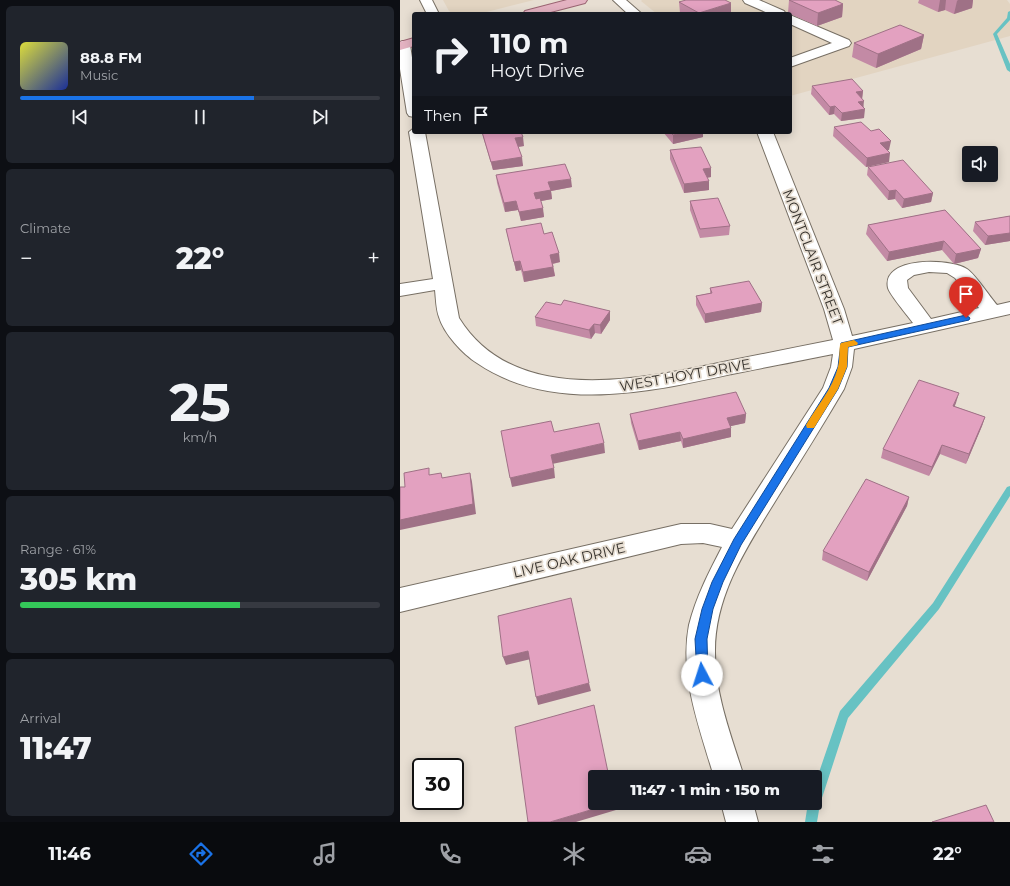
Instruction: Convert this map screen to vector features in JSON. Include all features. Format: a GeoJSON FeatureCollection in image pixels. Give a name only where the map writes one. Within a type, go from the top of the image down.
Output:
{"type":"FeatureCollection","features":[{"type":"Feature","properties":{"kind":"main road"},"geometry":{"type":"LineString","coordinates":[[536,12],[581,0]]}},
{"type":"Feature","properties":{"kind":"street"},"geometry":{"type":"LineString","coordinates":[[426,0],[433,12]]}},
{"type":"Feature","properties":{"kind":"street"},"geometry":{"type":"LineString","coordinates":[[619,0],[634,12]]}},
{"type":"Feature","properties":{"kind":"street"},"geometry":{"type":"LineString","coordinates":[[749,0],[776,12]]}},
{"type":"Feature","properties":{"kind":"street"},"geometry":{"type":"LineString","coordinates":[[792,20],[844,43],[792,62]]}},
{"type":"Feature","properties":{"kind":"street"},"geometry":{"type":"LineString","coordinates":[[406,44],[412,96]]}},
{"type":"Feature","properties":{"kind":"street","name":"WEST HOYT DRIVE"},"geometry":{"type":"LineString","coordinates":[[417,134],[449,318],[454,328],[466,344],[488,362],[515,374],[550,383],[590,388],[638,385],[844,345],[1001,310]]}},
{"type":"Feature","properties":{"kind":"street","name":"MONTCLAIR STREET"},"geometry":{"type":"LineString","coordinates":[[727,770],[706,693],[701,663],[701,639],[712,597],[737,542],[833,389],[842,367],[844,345],[834,309],[766,134]]}},
{"type":"Feature","properties":{"kind":"street"},"geometry":{"type":"LineString","coordinates":[[926,327],[898,288],[898,278],[908,270],[929,266],[951,268],[962,274],[1001,310]]}},
{"type":"Feature","properties":{"kind":"street"},"geometry":{"type":"LineString","coordinates":[[400,290],[442,283]]}},
{"type":"Feature","properties":{"kind":"street","name":"LIVE OAK DRIVE"},"geometry":{"type":"LineString","coordinates":[[400,600],[681,534],[706,532],[737,542]]}},
{"type":"Feature","properties":{"kind":"street"},"geometry":{"type":"LineString","coordinates":[[738,810],[742,822]]}},
{"type":"Feature","properties":{"kind":"shaded area"},"geometry":{"type":"Polygon","coordinates":[[[443,0],[534,0],[487,12],[449,11],[443,0]]]}},
{"type":"Feature","properties":{"kind":"shaded area"},"geometry":{"type":"Polygon","coordinates":[[[1007,0],[1010,4],[1010,36],[792,95],[792,12],[655,12],[641,1],[1007,0]]]}},
{"type":"Feature","properties":{"kind":"building"},"geometry":{"type":"Polygon","coordinates":[[[686,0],[725,0],[731,3],[702,12],[697,12],[679,2],[686,0]]]}},
{"type":"Feature","properties":{"kind":"building"},"geometry":{"type":"Polygon","coordinates":[[[789,0],[835,0],[843,4],[818,13],[789,0]]]}},
{"type":"Feature","properties":{"kind":"building"},"geometry":{"type":"Polygon","coordinates":[[[900,25],[924,35],[878,54],[854,43],[900,25]]]}},
{"type":"Feature","properties":{"kind":"building"},"geometry":{"type":"Polygon","coordinates":[[[852,79],[863,91],[856,92],[864,101],[858,102],[865,109],[842,113],[835,106],[830,107],[812,86],[852,79]]]}},
{"type":"Feature","properties":{"kind":"building"},"geometry":{"type":"Polygon","coordinates":[[[861,122],[871,131],[879,129],[891,141],[880,143],[890,153],[867,158],[834,127],[861,122]]]}},
{"type":"Feature","properties":{"kind":"building"},"geometry":{"type":"Polygon","coordinates":[[[483,134],[522,134],[523,137],[515,138],[522,157],[491,162],[483,134]]]}},
{"type":"Feature","properties":{"kind":"building"},"geometry":{"type":"Polygon","coordinates":[[[701,147],[711,168],[703,169],[709,181],[684,184],[670,150],[701,147]]]}},
{"type":"Feature","properties":{"kind":"building"},"geometry":{"type":"Polygon","coordinates":[[[903,160],[933,193],[904,199],[896,190],[889,191],[868,167],[903,160]]]}},
{"type":"Feature","properties":{"kind":"building"},"geometry":{"type":"Polygon","coordinates":[[[565,164],[571,179],[548,182],[551,190],[534,193],[536,199],[540,198],[543,208],[519,212],[516,201],[504,203],[496,175],[565,164]]]}},
{"type":"Feature","properties":{"kind":"building"},"geometry":{"type":"Polygon","coordinates":[[[718,198],[730,226],[700,229],[690,201],[718,198]]]}},
{"type":"Feature","properties":{"kind":"building"},"geometry":{"type":"Polygon","coordinates":[[[945,210],[981,249],[956,254],[944,241],[889,252],[868,225],[945,210]]]}},
{"type":"Feature","properties":{"kind":"building"},"geometry":{"type":"Polygon","coordinates":[[[1010,216],[1010,233],[988,236],[975,222],[1010,216]]]}},
{"type":"Feature","properties":{"kind":"building"},"geometry":{"type":"Polygon","coordinates":[[[541,223],[544,234],[552,232],[559,253],[550,255],[553,267],[523,272],[520,261],[514,262],[506,229],[541,223]]]}},
{"type":"Feature","properties":{"kind":"building"},"geometry":{"type":"Polygon","coordinates":[[[749,281],[762,303],[705,314],[696,296],[712,293],[710,288],[749,281]]]}},
{"type":"Feature","properties":{"kind":"building"},"geometry":{"type":"Polygon","coordinates":[[[564,300],[610,311],[600,325],[594,324],[589,330],[535,317],[546,302],[561,305],[564,300]]]}},
{"type":"Feature","properties":{"kind":"building"},"geometry":{"type":"Polygon","coordinates":[[[919,380],[959,393],[953,406],[985,417],[969,454],[942,445],[932,467],[883,449],[919,380]]]}},
{"type":"Feature","properties":{"kind":"building"},"geometry":{"type":"Polygon","coordinates":[[[736,392],[746,414],[727,418],[731,428],[683,439],[680,432],[638,441],[630,414],[736,392]]]}},
{"type":"Feature","properties":{"kind":"building"},"geometry":{"type":"Polygon","coordinates":[[[551,421],[554,432],[599,423],[604,443],[551,455],[554,468],[510,478],[501,431],[551,421]]]}},
{"type":"Feature","properties":{"kind":"building"},"geometry":{"type":"Polygon","coordinates":[[[429,468],[429,475],[441,473],[442,478],[470,473],[473,504],[400,520],[400,487],[405,487],[404,473],[429,468]]]}},
{"type":"Feature","properties":{"kind":"building"},"geometry":{"type":"Polygon","coordinates":[[[866,479],[909,497],[869,572],[823,551],[866,479]]]}},
{"type":"Feature","properties":{"kind":"building"},"geometry":{"type":"Polygon","coordinates":[[[571,598],[589,683],[536,697],[528,651],[503,657],[498,616],[571,598]]]}},
{"type":"Feature","properties":{"kind":"building"},"geometry":{"type":"Polygon","coordinates":[[[594,705],[608,770],[588,770],[588,810],[590,810],[550,822],[528,822],[515,727],[594,705]]]}},
{"type":"Feature","properties":{"kind":"building"},"geometry":{"type":"Polygon","coordinates":[[[986,805],[994,822],[932,822],[986,805]]]}},
{"type":"Feature","properties":{"kind":"waterway"},"geometry":{"type":"LineString","coordinates":[[1010,12],[1009,18],[995,34],[1010,70]]}},
{"type":"Feature","properties":{"kind":"waterway"},"geometry":{"type":"LineString","coordinates":[[822,780],[844,715],[936,606],[1010,489]]}},
{"type":"Feature","properties":{"kind":"waterway"},"geometry":{"type":"LineString","coordinates":[[811,822],[813,810]]}},
{"type":"Feature","properties":{"kind":"slow traffic"},"geometry":{"type":"LineString","coordinates":[[810,425],[839,377],[845,351],[844,345],[854,343]]}},
{"type":"Feature","properties":{"kind":"route"},"geometry":{"type":"LineString","coordinates":[[702,675],[701,639],[704,624],[712,597],[724,568],[737,542],[833,389],[842,367],[845,351],[844,345],[966,318]]}}]}
